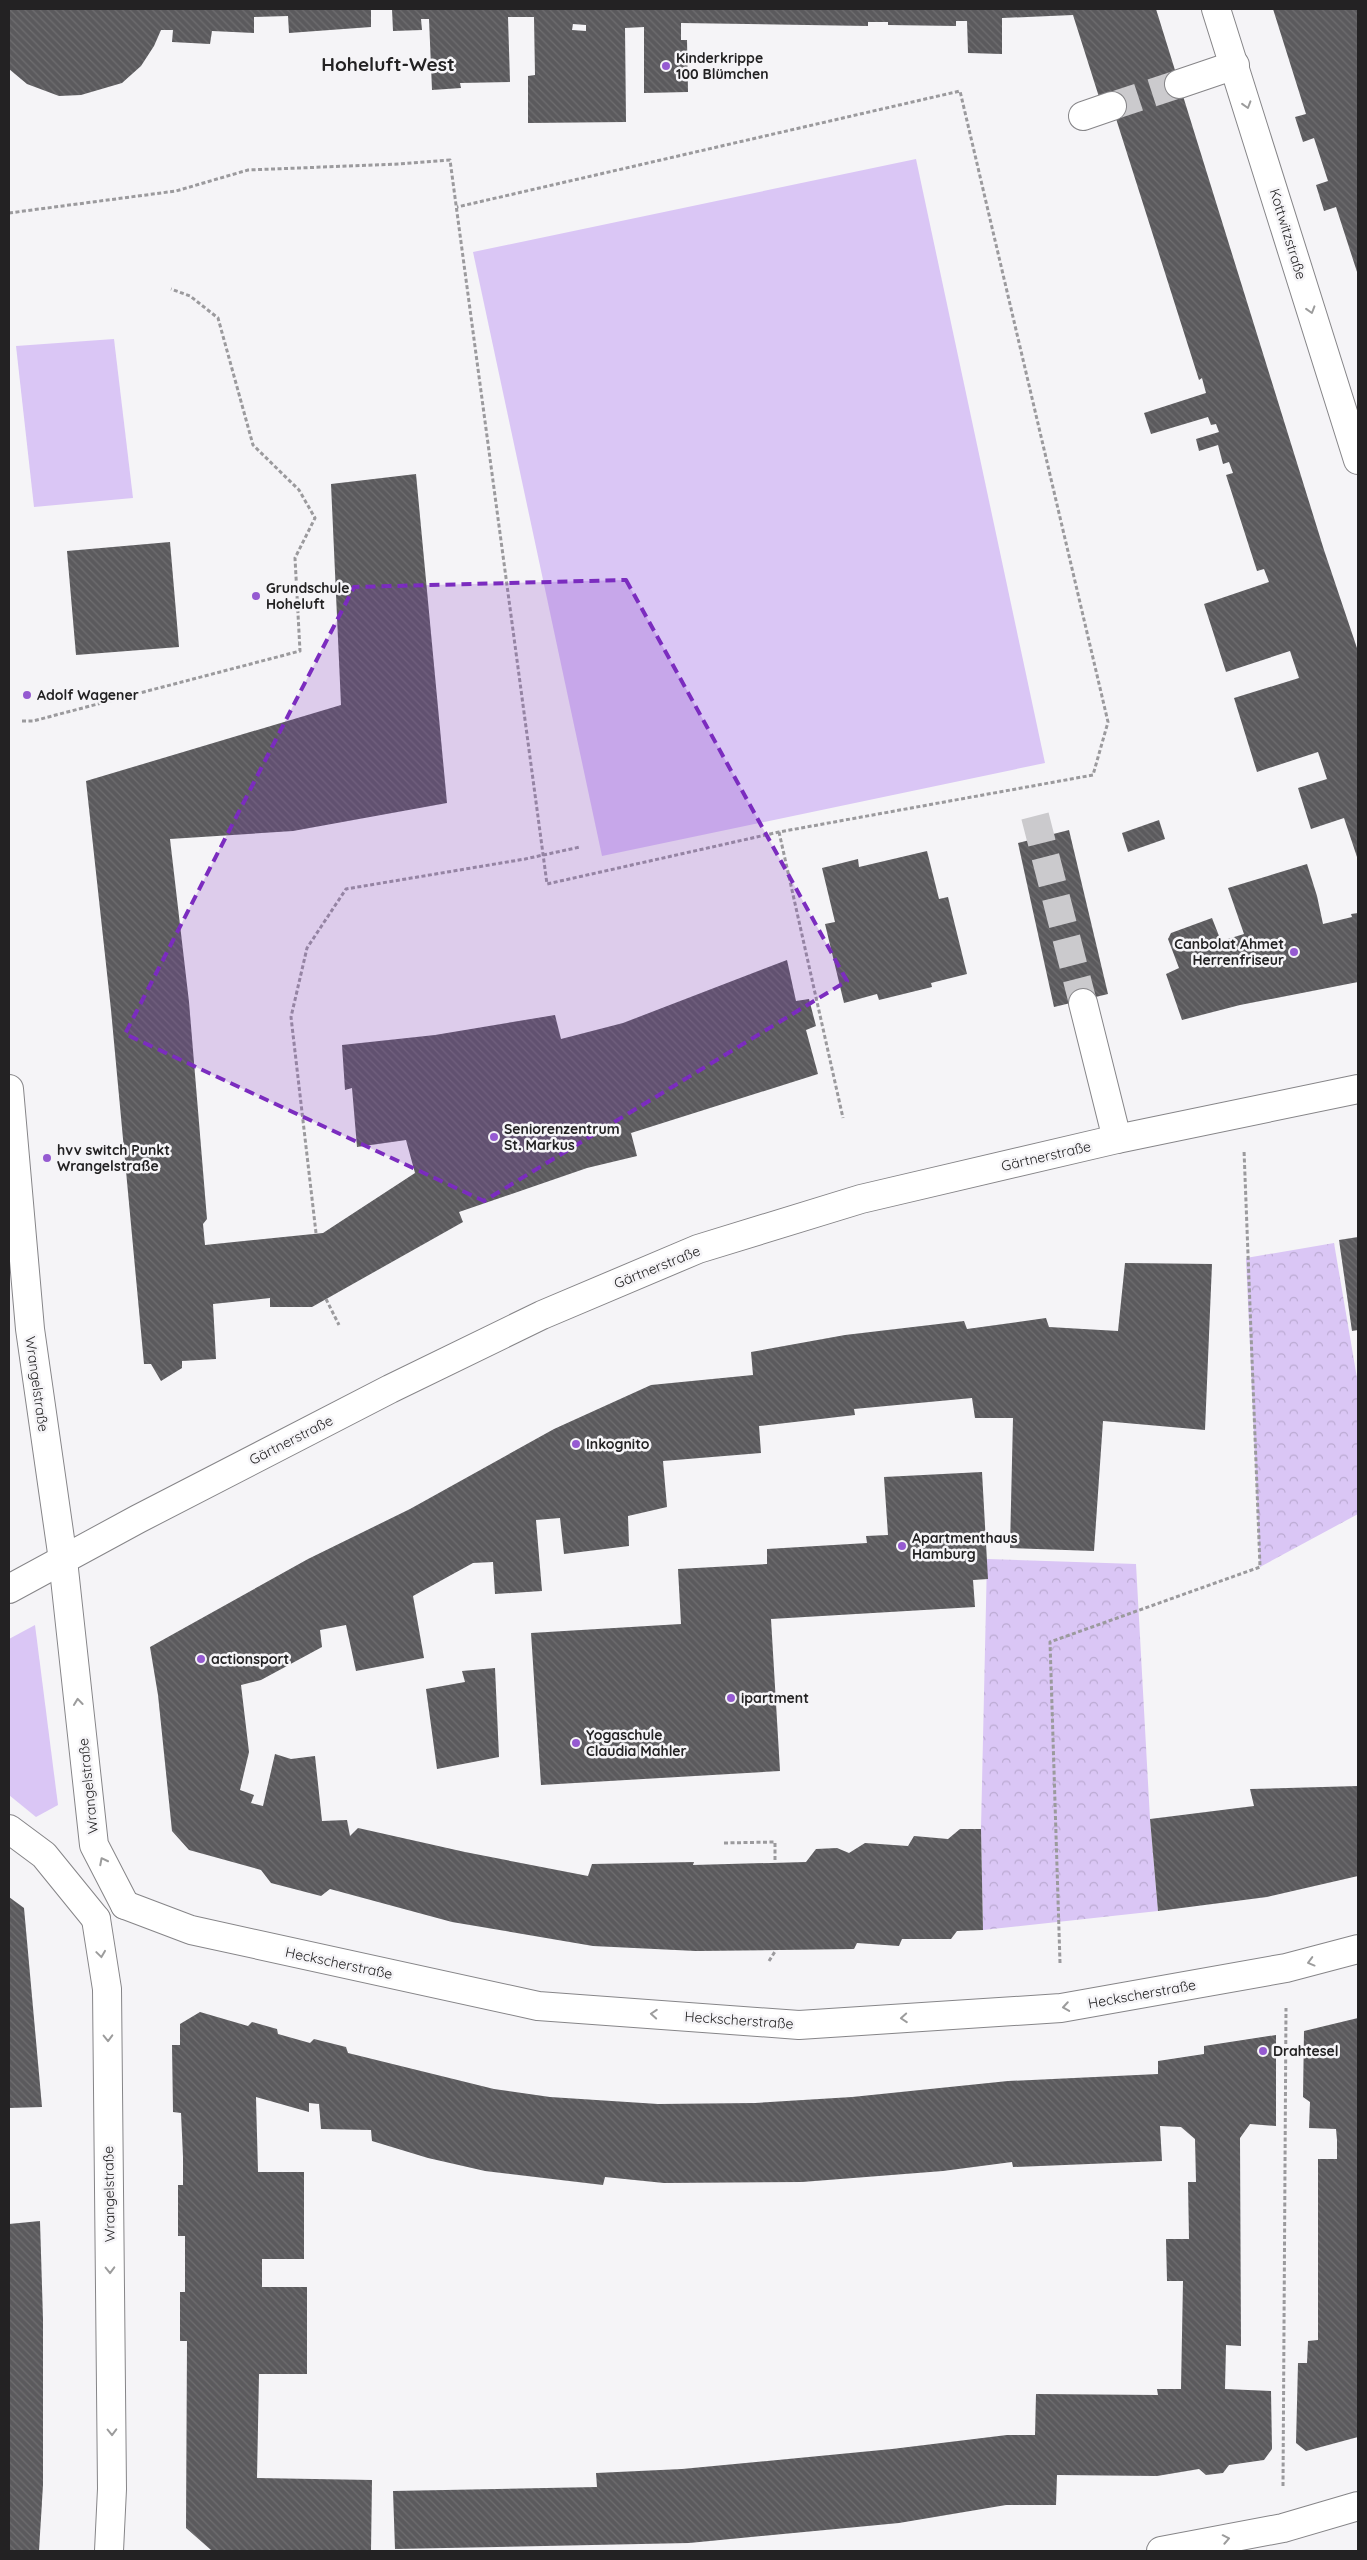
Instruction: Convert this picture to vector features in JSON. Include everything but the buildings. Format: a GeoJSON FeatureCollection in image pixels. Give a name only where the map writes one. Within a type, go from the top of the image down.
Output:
{"type":"FeatureCollection","features":[{"type":"Feature","properties":{"kind":"street","name":"Kottwitzstraße"},"geometry":{"type":"LineString","coordinates":[[1216,9],[1358,460]]}},
{"type":"Feature","properties":{"kind":"street"},"geometry":{"type":"LineString","coordinates":[[1179,84],[1235,66]]}},
{"type":"Feature","properties":{"kind":"street"},"geometry":{"type":"LineString","coordinates":[[1083,116],[1112,106]]}},
{"type":"Feature","properties":{"kind":"street"},"geometry":{"type":"LineString","coordinates":[[1083,1002],[1117,1139]]}},
{"type":"Feature","properties":{"kind":"street","name":"Wrangelstraße"},"geometry":{"type":"LineString","coordinates":[[9,1089],[30,1329],[62,1560],[94,1845],[126,1905]]}},
{"type":"Feature","properties":{"kind":"street","name":"Gärtnerstraße"},"geometry":{"type":"LineString","coordinates":[[9,1589],[390,1388],[542,1315],[698,1249],[861,1199],[1117,1139],[1358,1089]]}},
{"type":"Feature","properties":{"kind":"street"},"geometry":{"type":"LineString","coordinates":[[9,1829],[44,1855],[96,1919],[126,1905]]}},
{"type":"Feature","properties":{"kind":"street","name":"Heckscherstraße"},"geometry":{"type":"LineString","coordinates":[[126,1905],[191,1930],[538,2006],[799,2025],[1061,2008],[1286,1968],[1358,1948]]}},
{"type":"Feature","properties":{"kind":"street","name":"Wrangelstraße"},"geometry":{"type":"LineString","coordinates":[[96,1919],[107,1989],[112,2478],[109,2551]]}},
{"type":"Feature","properties":{"kind":"street"},"geometry":{"type":"LineString","coordinates":[[1161,2551],[1283,2528],[1358,2506]]}},
{"type":"Feature","properties":{"kind":"path"},"geometry":{"type":"LineString","coordinates":[[9,213],[176,191],[248,170],[450,160],[547,884],[779,832],[1093,774],[1108,722],[960,91],[457,207]]}},
{"type":"Feature","properties":{"kind":"path"},"geometry":{"type":"LineString","coordinates":[[22,721],[34,721],[300,651],[295,558],[315,518],[299,490],[253,445],[218,318],[190,296],[171,289]]}},
{"type":"Feature","properties":{"kind":"path"},"geometry":{"type":"LineString","coordinates":[[779,832],[844,1118]]}},
{"type":"Feature","properties":{"kind":"path"},"geometry":{"type":"LineString","coordinates":[[316,1233],[291,1017],[307,948],[346,888],[543,855],[580,846]]}},
{"type":"Feature","properties":{"kind":"path"},"geometry":{"type":"LineString","coordinates":[[1060,1963],[1050,1642],[1260,1567],[1243,1112]]}},
{"type":"Feature","properties":{"kind":"path"},"geometry":{"type":"LineString","coordinates":[[326,1299],[339,1324]]}},
{"type":"Feature","properties":{"kind":"path"},"geometry":{"type":"LineString","coordinates":[[724,1843],[775,1842],[775,1862]]}},
{"type":"Feature","properties":{"kind":"path"},"geometry":{"type":"LineString","coordinates":[[769,1961],[776,1950]]}},
{"type":"Feature","properties":{"kind":"path"},"geometry":{"type":"LineString","coordinates":[[1283,2486],[1286,2008]]}},
{"type":"Feature","properties":{"kind":"highlighted area"},"geometry":{"type":"Polygon","coordinates":[[[626,580],[847,981],[484,1201],[125,1034],[354,587],[626,580]]]}},
{"type":"Feature","properties":{"kind":"green space"},"geometry":{"type":"Polygon","coordinates":[[[916,159],[1045,763],[602,856],[473,252],[916,159]]]}},
{"type":"Feature","properties":{"kind":"green space"},"geometry":{"type":"Polygon","coordinates":[[[114,339],[133,498],[34,507],[16,346],[114,339]]]}},
{"type":"Feature","properties":{"kind":"green space"},"geometry":{"type":"Polygon","coordinates":[[[1334,1243],[1358,1384],[1358,1514],[1260,1567],[1246,1258],[1334,1243]]]}},
{"type":"Feature","properties":{"kind":"green space"},"geometry":{"type":"Polygon","coordinates":[[[987,1559],[1136,1564],[1150,1819],[1158,1911],[983,1930],[981,1829],[987,1559]]]}},
{"type":"Feature","properties":{"kind":"green space"},"geometry":{"type":"Polygon","coordinates":[[[35,1625],[58,1805],[36,1817],[9,1795],[9,1639],[35,1625]]]}},
{"type":"Feature","properties":{"kind":"tunnel"},"geometry":{"type":"LineString","coordinates":[[1112,106],[1179,84]]}},
{"type":"Feature","properties":{"kind":"tunnel"},"geometry":{"type":"LineString","coordinates":[[1035,816],[1083,1003]]}},
{"type":"Feature","properties":{"kind":"place","name":"Kinderkrippe 100 Blümchen"},"geometry":{"type":"Point","coordinates":[666,66]}},
{"type":"Feature","properties":{"kind":"place","name":"Grundschule Hoheluft"},"geometry":{"type":"Point","coordinates":[256,596]}},
{"type":"Feature","properties":{"kind":"place","name":"Adolf Wagener"},"geometry":{"type":"Point","coordinates":[27,695]}},
{"type":"Feature","properties":{"kind":"place","name":"Canbolat Ahmet Herrenfriseur"},"geometry":{"type":"Point","coordinates":[1294,952]}},
{"type":"Feature","properties":{"kind":"place","name":"Seniorenzentrum St. Markus"},"geometry":{"type":"Point","coordinates":[494,1137]}},
{"type":"Feature","properties":{"kind":"place","name":"hvv switch Punkt Wrangelstraße"},"geometry":{"type":"Point","coordinates":[47,1158]}},
{"type":"Feature","properties":{"kind":"place","name":"Inkognito"},"geometry":{"type":"Point","coordinates":[576,1444]}},
{"type":"Feature","properties":{"kind":"place","name":"Apartmenthaus Hamburg"},"geometry":{"type":"Point","coordinates":[902,1546]}},
{"type":"Feature","properties":{"kind":"place","name":"actionsport"},"geometry":{"type":"Point","coordinates":[201,1659]}},
{"type":"Feature","properties":{"kind":"place","name":"ipartment"},"geometry":{"type":"Point","coordinates":[731,1698]}},
{"type":"Feature","properties":{"kind":"place","name":"Yogaschule Claudia Mahler"},"geometry":{"type":"Point","coordinates":[576,1743]}},
{"type":"Feature","properties":{"kind":"place","name":"Drahtesel"},"geometry":{"type":"Point","coordinates":[1263,2051]}},
{"type":"Feature","properties":{"kind":"district","name":"Hoheluft-West"},"geometry":{"type":"Point","coordinates":[388,64]}}]}
